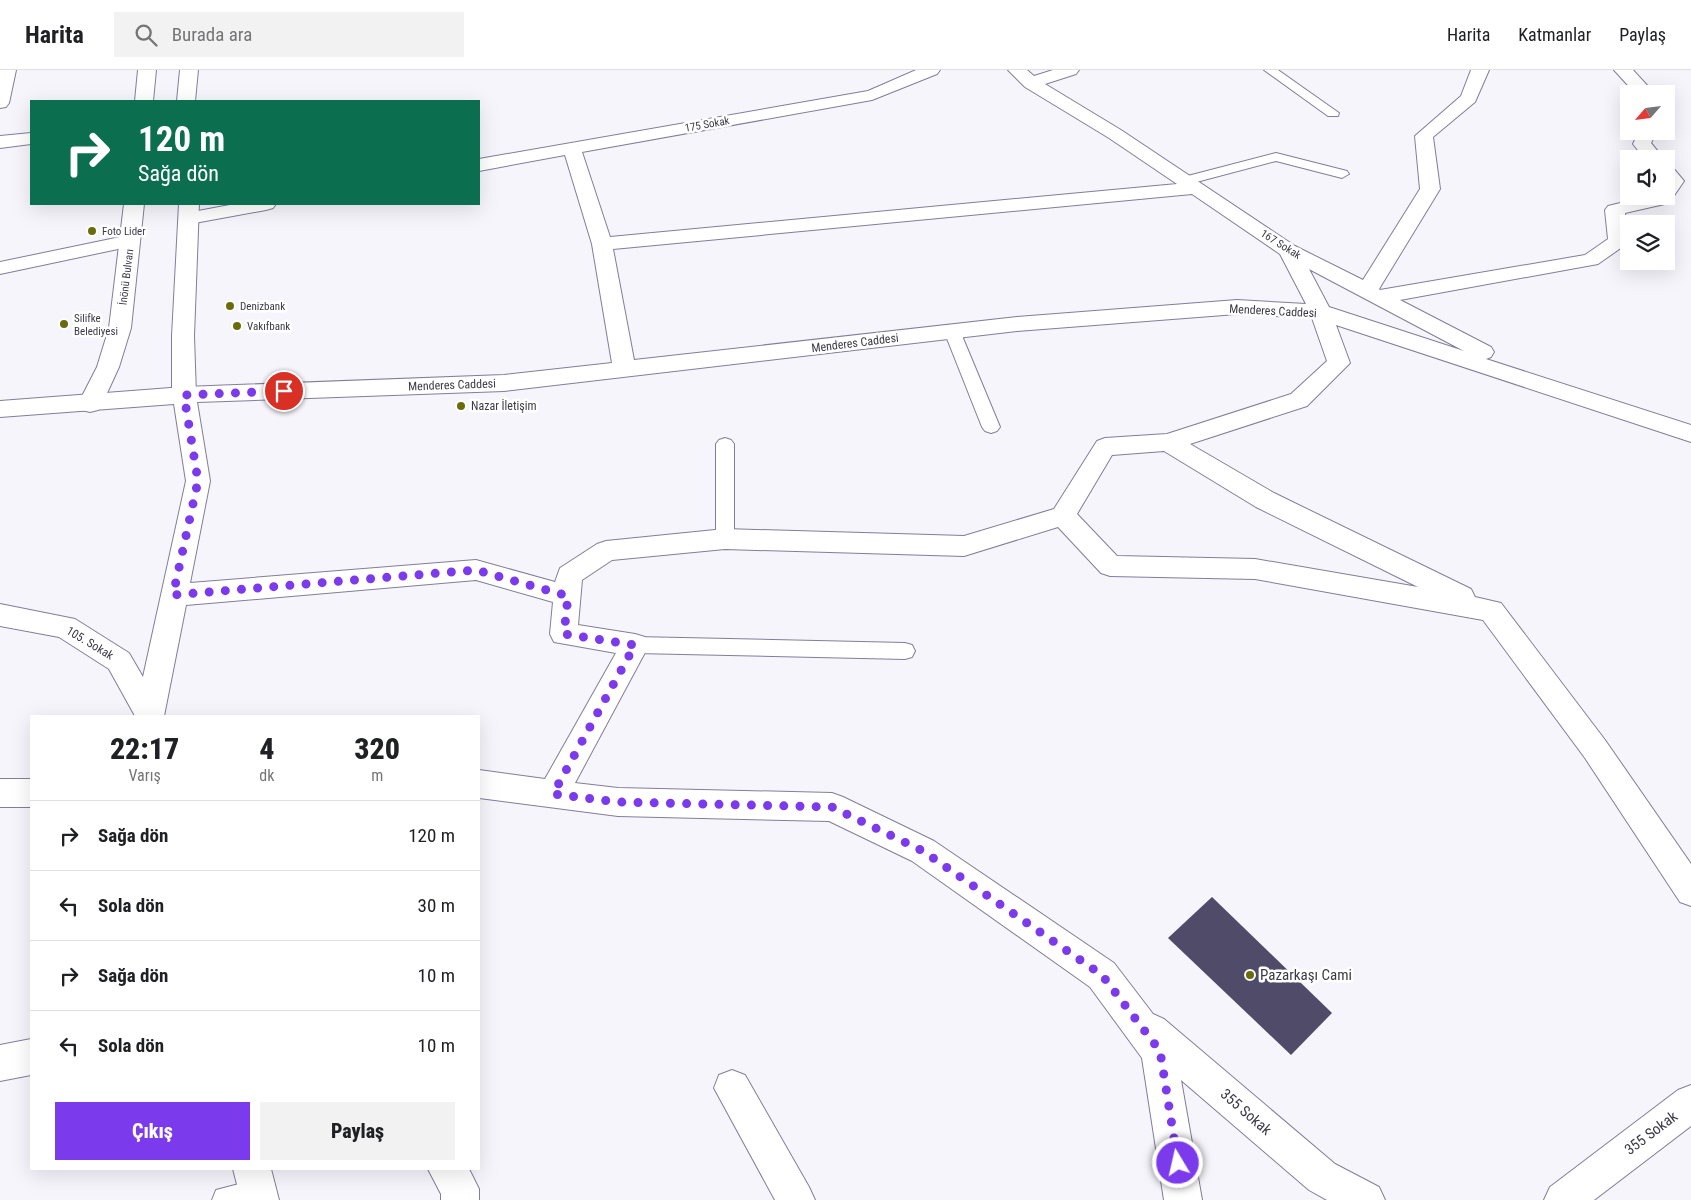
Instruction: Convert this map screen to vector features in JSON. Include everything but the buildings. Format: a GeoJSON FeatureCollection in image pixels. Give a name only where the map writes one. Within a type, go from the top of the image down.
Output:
{"type":"FeatureCollection","features":[{"type":"Feature","properties":{"kind":"street"},"geometry":{"type":"LineString","coordinates":[[0,103],[7,70]]}},
{"type":"Feature","properties":{"kind":"street"},"geometry":{"type":"LineString","coordinates":[[144,100],[147,70]]}},
{"type":"Feature","properties":{"kind":"street"},"geometry":{"type":"LineString","coordinates":[[186,100],[189,70]]}},
{"type":"Feature","properties":{"kind":"street","name":"175 Sokak"},"geometry":{"type":"LineString","coordinates":[[480,166],[872,95],[894,78],[931,70]]}},
{"type":"Feature","properties":{"kind":"street"},"geometry":{"type":"LineString","coordinates":[[1024,76],[1070,70]]}},
{"type":"Feature","properties":{"kind":"street"},"geometry":{"type":"LineString","coordinates":[[1371,295],[1430,189],[1424,136],[1469,98],[1480,70]]}},
{"type":"Feature","properties":{"kind":"street"},"geometry":{"type":"LineString","coordinates":[[1623,70],[1637,85]]}},
{"type":"Feature","properties":{"kind":"street","name":"167 Sokak"},"geometry":{"type":"LineString","coordinates":[[1024,76],[1115,134],[1288,250],[1371,295],[1562,392]]}},
{"type":"Feature","properties":{"kind":"street"},"geometry":{"type":"LineString","coordinates":[[0,142],[30,139]]}},
{"type":"Feature","properties":{"kind":"street"},"geometry":{"type":"LineString","coordinates":[[572,149],[602,244],[624,369]]}},
{"type":"Feature","properties":{"kind":"street"},"geometry":{"type":"LineString","coordinates":[[1675,178],[1691,175]]}},
{"type":"Feature","properties":{"kind":"street"},"geometry":{"type":"LineString","coordinates":[[602,244],[1190,185]]}},
{"type":"Feature","properties":{"kind":"street","name":"İnönü Bulvarı"},"geometry":{"type":"LineString","coordinates":[[90,404],[108,367],[120,328],[134,205]]}},
{"type":"Feature","properties":{"kind":"street"},"geometry":{"type":"LineString","coordinates":[[149,715],[198,481],[184,395],[183,336],[189,211],[255,205]]}},
{"type":"Feature","properties":{"kind":"street"},"geometry":{"type":"LineString","coordinates":[[1371,295],[1591,260],[1618,241],[1615,210],[1636,205]]}},
{"type":"Feature","properties":{"kind":"street"},"geometry":{"type":"LineString","coordinates":[[0,268],[130,241]]}},
{"type":"Feature","properties":{"kind":"street"},"geometry":{"type":"LineString","coordinates":[[553,794],[635,645],[564,634],[569,575],[606,551],[725,539],[964,546],[1063,516],[1105,447],[1168,442],[1299,400],[1339,363],[1321,312],[1288,250]]}},
{"type":"Feature","properties":{"kind":"street","name":"Menderes Caddesi"},"geometry":{"type":"LineString","coordinates":[[0,409],[90,404],[184,395],[504,383],[1016,324],[1237,307],[1321,312],[1691,434]]}},
{"type":"Feature","properties":{"kind":"street"},"geometry":{"type":"LineString","coordinates":[[1168,442],[1265,500],[1491,611],[1595,749],[1691,891]]}},
{"type":"Feature","properties":{"kind":"street"},"geometry":{"type":"LineString","coordinates":[[1063,516],[1110,566],[1255,569],[1491,611]]}},
{"type":"Feature","properties":{"kind":"street"},"geometry":{"type":"LineString","coordinates":[[173,595],[476,570],[568,596]]}},
{"type":"Feature","properties":{"kind":"street","name":"105. Sokak"},"geometry":{"type":"LineString","coordinates":[[0,615],[64,627],[119,661],[148,715]]}},
{"type":"Feature","properties":{"kind":"street"},"geometry":{"type":"LineString","coordinates":[[480,784],[618,802],[832,807],[923,851],[1102,975],[1160,1051],[1183,1200]]}},
{"type":"Feature","properties":{"kind":"street"},"geometry":{"type":"LineString","coordinates":[[0,793],[30,793]]}},
{"type":"Feature","properties":{"kind":"street","name":"355 Sokak"},"geometry":{"type":"LineString","coordinates":[[1133,1015],[1322,1177],[1366,1200]]}},
{"type":"Feature","properties":{"kind":"street"},"geometry":{"type":"LineString","coordinates":[[0,1062],[30,1057]]}},
{"type":"Feature","properties":{"kind":"street"},"geometry":{"type":"LineString","coordinates":[[732,1088],[796,1200]]}},
{"type":"Feature","properties":{"kind":"street","name":"355 Sokak"},"geometry":{"type":"LineString","coordinates":[[1579,1195],[1691,1103]]}},
{"type":"Feature","properties":{"kind":"street"},"geometry":{"type":"LineString","coordinates":[[448,1170],[460,1189],[460,1200]]}},
{"type":"Feature","properties":{"kind":"lane"},"geometry":{"type":"LineString","coordinates":[[1270,70],[1333,113]]}},
{"type":"Feature","properties":{"kind":"lane"},"geometry":{"type":"LineString","coordinates":[[1190,185],[1276,157],[1342,174]]}},
{"type":"Feature","properties":{"kind":"lane"},"geometry":{"type":"LineString","coordinates":[[952,332],[992,427]]}},
{"type":"Feature","properties":{"kind":"lane"},"geometry":{"type":"LineString","coordinates":[[725,444],[725,539]]}},
{"type":"Feature","properties":{"kind":"lane"},"geometry":{"type":"LineString","coordinates":[[635,645],[906,651]]}},
{"type":"Feature","properties":{"kind":"place","name":"Foto Lider"},"geometry":{"type":"Point","coordinates":[92,231]}},
{"type":"Feature","properties":{"kind":"place","name":"Denizbank"},"geometry":{"type":"Point","coordinates":[230,306]}},
{"type":"Feature","properties":{"kind":"place","name":"Silifke Belediyesi"},"geometry":{"type":"Point","coordinates":[64,324]}},
{"type":"Feature","properties":{"kind":"place","name":"Vakıfbank"},"geometry":{"type":"Point","coordinates":[237,326]}},
{"type":"Feature","properties":{"kind":"place","name":"Nazar İletişim"},"geometry":{"type":"Point","coordinates":[461,406]}},
{"type":"Feature","properties":{"kind":"place","name":"Pazarkaşı Cami"},"geometry":{"type":"Point","coordinates":[1250,975]}},
{"type":"Feature","properties":{"kind":"route"},"geometry":{"type":"LineString","coordinates":[[284,391],[184,395],[198,481],[173,595],[476,570],[568,596],[564,634],[635,645],[553,794],[618,802],[832,807],[923,851],[1102,975],[1160,1051],[1178,1163]]}}]}
